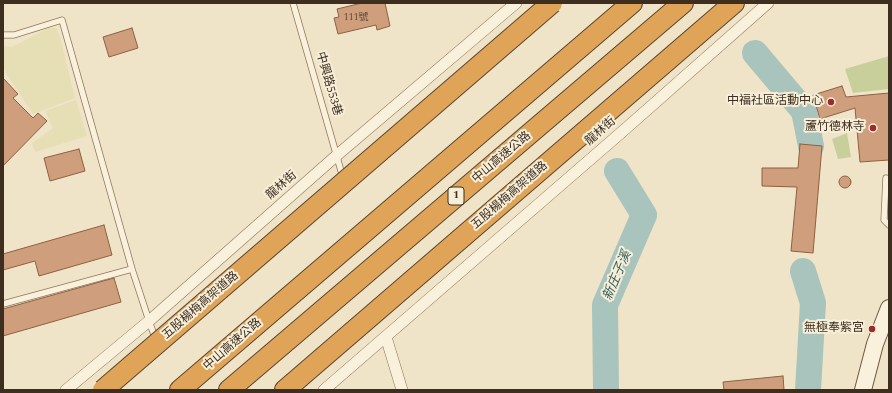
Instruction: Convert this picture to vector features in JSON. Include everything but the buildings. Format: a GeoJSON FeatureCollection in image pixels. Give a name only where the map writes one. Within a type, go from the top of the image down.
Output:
{"type":"FeatureCollection","features":[{"type":"Feature","properties":{"kind":"highway","name":"五股楊梅高架道路"},"geometry":{"type":"LineString","coordinates":[[103,390],[552,3]]}},
{"type":"Feature","properties":{"kind":"highway","name":"中山高速公路"},"geometry":{"type":"LineString","coordinates":[[180,390],[632,3]]}},
{"type":"Feature","properties":{"kind":"highway","name":"中山高速公路"},"geometry":{"type":"LineString","coordinates":[[229,390],[683,3]]}},
{"type":"Feature","properties":{"kind":"highway","name":"五股楊梅高架道路"},"geometry":{"type":"LineString","coordinates":[[285,390],[734,3]]}},
{"type":"Feature","properties":{"kind":"street","name":"龍林街"},"geometry":{"type":"LineString","coordinates":[[66,390],[149,321],[336,156],[516,3]]}},
{"type":"Feature","properties":{"kind":"street","name":"龍林街"},"geometry":{"type":"LineString","coordinates":[[324,390],[623,131],[768,3]]}},
{"type":"Feature","properties":{"kind":"street"},"geometry":{"type":"LineString","coordinates":[[863,390],[876,344],[889,308]]}},
{"type":"Feature","properties":{"kind":"street"},"geometry":{"type":"LineString","coordinates":[[386,337],[402,390]]}},
{"type":"Feature","properties":{"kind":"lane","name":"中興路553巷"},"geometry":{"type":"LineString","coordinates":[[293,3],[341,171]]}},
{"type":"Feature","properties":{"kind":"lane"},"geometry":{"type":"LineString","coordinates":[[3,35],[14,35],[62,20],[132,269],[159,346]]}},
{"type":"Feature","properties":{"kind":"lane"},"geometry":{"type":"LineString","coordinates":[[886,178],[884,220],[889,226]]}},
{"type":"Feature","properties":{"kind":"lane"},"geometry":{"type":"LineString","coordinates":[[3,304],[132,269]]}},
{"type":"Feature","properties":{"kind":"shaded area"},"geometry":{"type":"Polygon","coordinates":[[[48,28],[56,28],[59,33],[75,98],[33,114],[6,73],[3,66],[3,46],[12,47],[48,28]]]}},
{"type":"Feature","properties":{"kind":"shaded area"},"geometry":{"type":"Polygon","coordinates":[[[76,100],[87,136],[35,152],[32,143],[53,128],[45,111],[76,100]]]}},
{"type":"Feature","properties":{"kind":"green space"},"geometry":{"type":"Polygon","coordinates":[[[889,56],[889,89],[853,93],[845,69],[889,56]]]}},
{"type":"Feature","properties":{"kind":"green space"},"geometry":{"type":"Polygon","coordinates":[[[847,133],[851,157],[838,159],[832,139],[847,133]]]}},
{"type":"Feature","properties":{"kind":"waterway"},"geometry":{"type":"LineString","coordinates":[[755,53],[804,111],[811,146]]}},
{"type":"Feature","properties":{"kind":"waterway","name":"新庄子溪"},"geometry":{"type":"LineString","coordinates":[[606,390],[605,305],[644,215],[617,171]]}},
{"type":"Feature","properties":{"kind":"waterway"},"geometry":{"type":"LineString","coordinates":[[803,271],[813,303],[808,390]]}},
{"type":"Feature","properties":{"kind":"place","name":"中福社區活動中心"},"geometry":{"type":"Point","coordinates":[831,102]}},
{"type":"Feature","properties":{"kind":"place","name":"蘆竹德林寺"},"geometry":{"type":"Point","coordinates":[873,128]}},
{"type":"Feature","properties":{"kind":"place","name":"無極奉紫宮"},"geometry":{"type":"Point","coordinates":[872,329]}}]}
